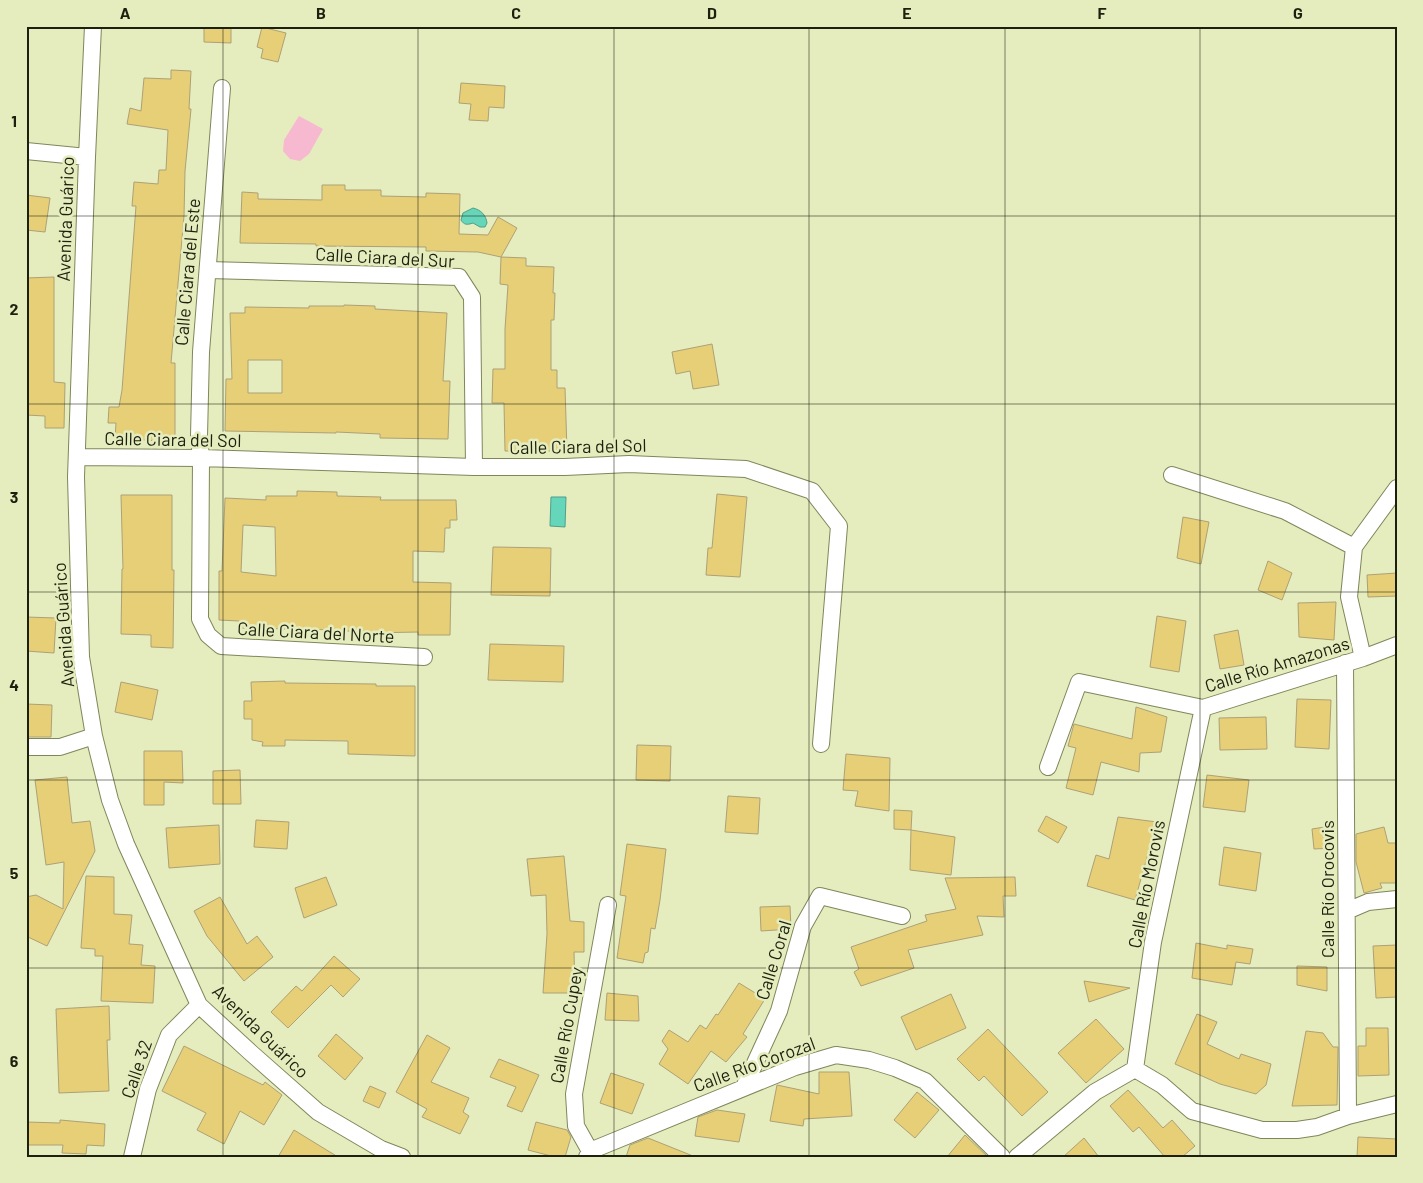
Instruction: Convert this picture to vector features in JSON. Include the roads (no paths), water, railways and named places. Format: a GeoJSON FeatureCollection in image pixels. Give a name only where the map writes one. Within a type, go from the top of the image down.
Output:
{"type":"FeatureCollection","features":[{"type":"Feature","properties":{"kind":"street","name":"Avenida Guárico"},"geometry":{"type":"LineString","coordinates":[[93,26],[76,476],[81,657],[94,736],[110,800],[126,844],[199,1004],[318,1112],[380,1149],[402,1157]]}},
{"type":"Feature","properties":{"kind":"street","name":"Calle Ciara del Este"},"geometry":{"type":"LineString","coordinates":[[200,458],[198,436],[201,362],[222,88]]}},
{"type":"Feature","properties":{"kind":"street"},"geometry":{"type":"LineString","coordinates":[[26,152],[87,156]]}},
{"type":"Feature","properties":{"kind":"street","name":"Calle Ciara del Sur"},"geometry":{"type":"LineString","coordinates":[[208,270],[459,277],[472,297],[474,467]]}},
{"type":"Feature","properties":{"kind":"street","name":"Calle Ciara del Sol"},"geometry":{"type":"LineString","coordinates":[[77,457],[200,458],[474,467],[566,467],[629,464],[746,469],[812,491],[839,526],[821,744]]}},
{"type":"Feature","properties":{"kind":"street","name":"Calle Ciara del Norte"},"geometry":{"type":"LineString","coordinates":[[200,458],[200,619],[208,635],[221,646],[424,658]]}},
{"type":"Feature","properties":{"kind":"street"},"geometry":{"type":"LineString","coordinates":[[1172,475],[1285,511],[1354,547]]}},
{"type":"Feature","properties":{"kind":"street"},"geometry":{"type":"LineString","coordinates":[[1362,658],[1348,597],[1354,547],[1397,488]]}},
{"type":"Feature","properties":{"kind":"street","name":"Calle Río Amazonas"},"geometry":{"type":"LineString","coordinates":[[1048,767],[1079,682],[1203,708],[1362,658],[1397,645]]}},
{"type":"Feature","properties":{"kind":"street","name":"Calle Río Orocovis"},"geometry":{"type":"LineString","coordinates":[[1346,663],[1348,1116]]}},
{"type":"Feature","properties":{"kind":"street","name":"Calle Río Morovis"},"geometry":{"type":"LineString","coordinates":[[1135,1069],[1153,942],[1203,708]]}},
{"type":"Feature","properties":{"kind":"street"},"geometry":{"type":"LineString","coordinates":[[26,747],[60,747],[94,736]]}},
{"type":"Feature","properties":{"kind":"street","name":"Calle Coral"},"geometry":{"type":"LineString","coordinates":[[744,1087],[778,1010],[803,926],[820,896],[902,916]]}},
{"type":"Feature","properties":{"kind":"street"},"geometry":{"type":"LineString","coordinates":[[1347,910],[1368,902],[1397,899]]}},
{"type":"Feature","properties":{"kind":"street","name":"Calle Río Cupey"},"geometry":{"type":"LineString","coordinates":[[588,1154],[576,1126],[574,1094],[608,905]]}},
{"type":"Feature","properties":{"kind":"street","name":"Calle 32"},"geometry":{"type":"LineString","coordinates":[[132,1157],[148,1089],[169,1035],[199,1004]]}},
{"type":"Feature","properties":{"kind":"street","name":"Calle Río Corozal"},"geometry":{"type":"LineString","coordinates":[[588,1154],[744,1087],[795,1067],[836,1055],[869,1060],[895,1068],[925,1081],[1002,1157]]}},
{"type":"Feature","properties":{"kind":"street"},"geometry":{"type":"LineString","coordinates":[[1017,1157],[1095,1092],[1135,1069],[1162,1085],[1192,1112],[1262,1130],[1297,1130],[1317,1127],[1348,1116],[1397,1104]]}},
{"type":"Feature","properties":{"kind":"water"},"geometry":{"type":"Polygon","coordinates":[[[473,208],[484,215],[487,223],[485,227],[480,227],[473,223],[466,224],[461,220],[463,213],[473,208]]]}},
{"type":"Feature","properties":{"kind":"water"},"geometry":{"type":"Polygon","coordinates":[[[551,497],[566,497],[565,527],[550,526],[551,497]]]}}]}
